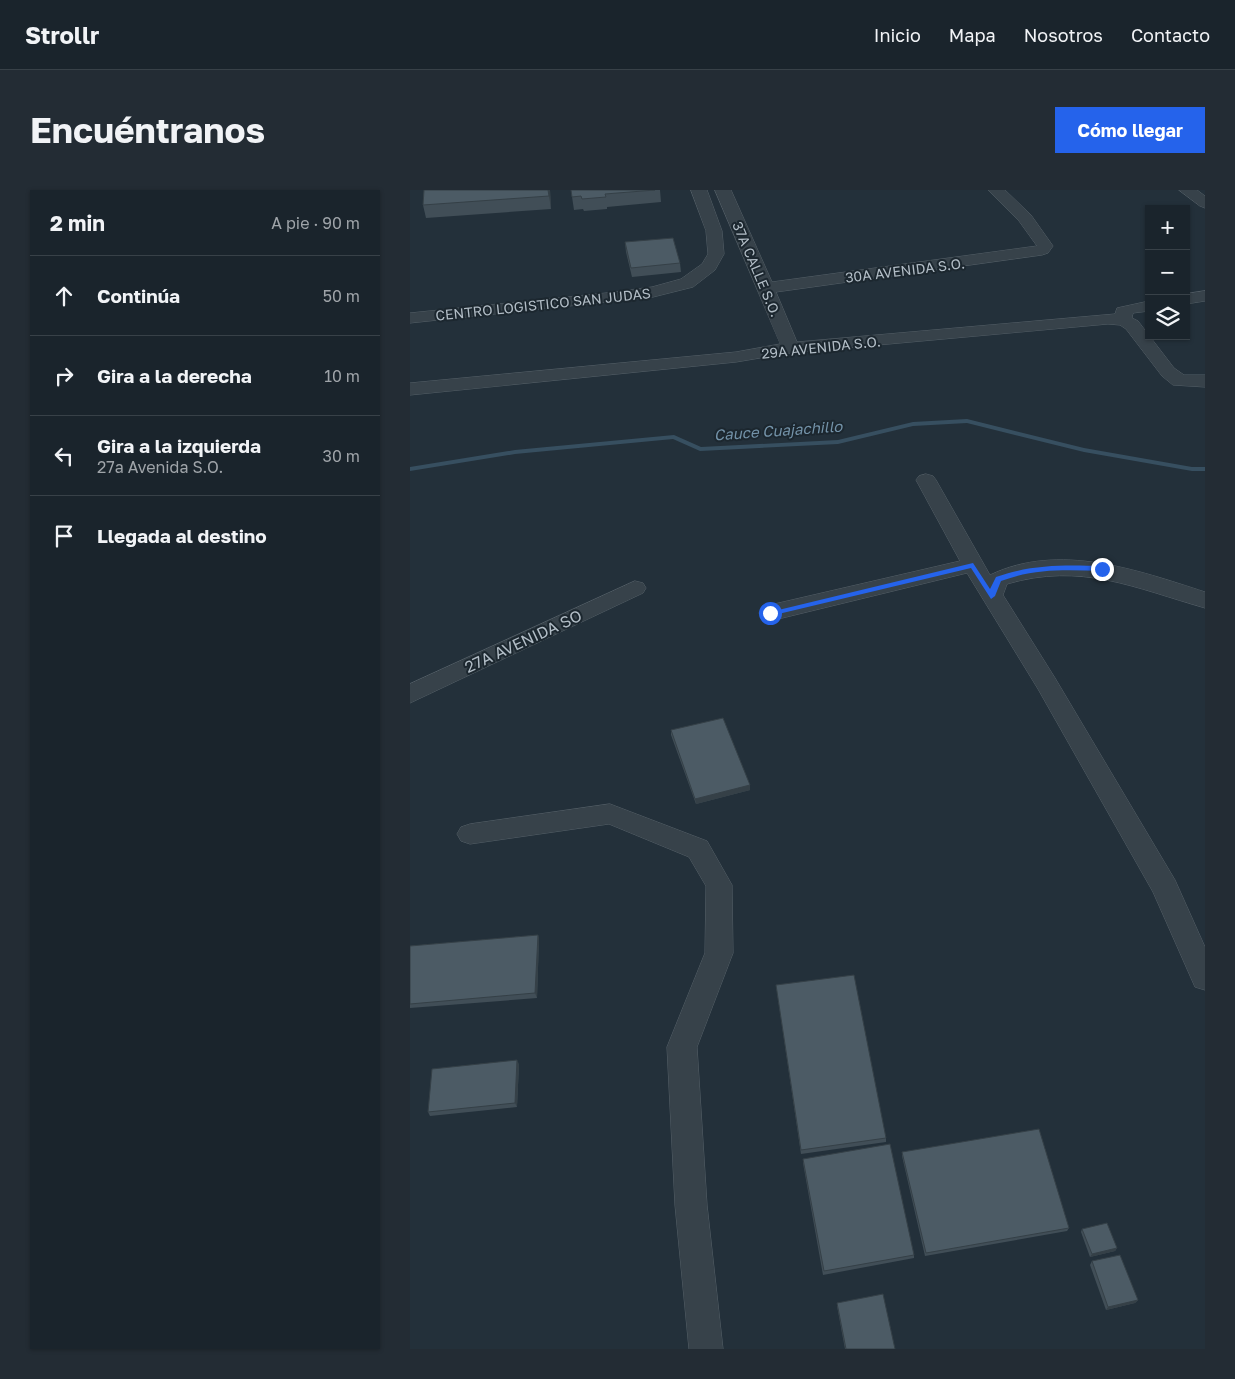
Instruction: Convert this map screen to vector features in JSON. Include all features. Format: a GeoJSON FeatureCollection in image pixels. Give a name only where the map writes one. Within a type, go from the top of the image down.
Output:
{"type":"FeatureCollection","features":[{"type":"Feature","properties":{"kind":"street","name":"CENTRO LOGISTICO SAN JUDAS"},"geometry":{"type":"LineString","coordinates":[[410,318],[606,298],[653,292],[687,283],[710,267],[716,254],[714,232],[699,190]]}},
{"type":"Feature","properties":{"kind":"street","name":"37A CALLE S.O."},"geometry":{"type":"LineString","coordinates":[[723,190],[790,348]]}},
{"type":"Feature","properties":{"kind":"street","name":"30A AVENIDA S.O."},"geometry":{"type":"LineString","coordinates":[[766,288],[1042,250],[1045,246],[1024,218],[996,190]]}},
{"type":"Feature","properties":{"kind":"street"},"geometry":{"type":"LineString","coordinates":[[1187,190],[1205,203]]}},
{"type":"Feature","properties":{"kind":"street"},"geometry":{"type":"LineString","coordinates":[[1190,298],[1205,296]]}},
{"type":"Feature","properties":{"kind":"street"},"geometry":{"type":"LineString","coordinates":[[1145,307],[1129,309],[1124,312],[1124,320],[1132,325],[1168,372],[1180,381],[1205,380]]}},
{"type":"Feature","properties":{"kind":"street","name":"29A AVENIDA S.O."},"geometry":{"type":"LineString","coordinates":[[410,389],[736,357],[790,348],[1108,319],[1124,320]]}},
{"type":"Feature","properties":{"kind":"street"},"geometry":{"type":"LineString","coordinates":[[926,480],[991,596],[1047,684],[1164,888],[1205,978]]}},
{"type":"Feature","properties":{"kind":"street"},"geometry":{"type":"LineString","coordinates":[[770,613],[973,565]]}},
{"type":"Feature","properties":{"kind":"street"},"geometry":{"type":"LineString","coordinates":[[991,596],[998,579],[1014,573],[1050,567],[1102,569],[1205,600]]}},
{"type":"Feature","properties":{"kind":"street","name":"27A AVENIDA SO"},"geometry":{"type":"LineString","coordinates":[[410,694],[635,588]]}},
{"type":"Feature","properties":{"kind":"street"},"geometry":{"type":"LineString","coordinates":[[470,834],[610,814],[698,849],[719,884],[719,953],[682,1047],[691,1205],[706,1349]]}},
{"type":"Feature","properties":{"kind":"building"},"geometry":{"type":"Polygon","coordinates":[[[424,190],[548,190],[549,196],[423,205],[424,190]]]}},
{"type":"Feature","properties":{"kind":"building"},"geometry":{"type":"Polygon","coordinates":[[[571,190],[655,190],[605,194],[606,197],[582,199],[581,196],[572,197],[571,190]]]}},
{"type":"Feature","properties":{"kind":"building"},"geometry":{"type":"Polygon","coordinates":[[[673,238],[680,263],[631,268],[625,242],[673,238]]]}},
{"type":"Feature","properties":{"kind":"building"},"geometry":{"type":"Polygon","coordinates":[[[723,718],[750,785],[695,799],[671,730],[723,718]]]}},
{"type":"Feature","properties":{"kind":"building"},"geometry":{"type":"Polygon","coordinates":[[[538,935],[535,993],[410,1004],[410,946],[538,935]]]}},
{"type":"Feature","properties":{"kind":"building"},"geometry":{"type":"Polygon","coordinates":[[[854,975],[886,1138],[801,1150],[776,985],[854,975]]]}},
{"type":"Feature","properties":{"kind":"building"},"geometry":{"type":"Polygon","coordinates":[[[517,1060],[515,1103],[428,1112],[432,1069],[517,1060]]]}},
{"type":"Feature","properties":{"kind":"building"},"geometry":{"type":"Polygon","coordinates":[[[1039,1129],[1069,1228],[926,1253],[902,1152],[1039,1129]]]}},
{"type":"Feature","properties":{"kind":"building"},"geometry":{"type":"Polygon","coordinates":[[[890,1144],[914,1255],[824,1271],[803,1159],[890,1144]]]}},
{"type":"Feature","properties":{"kind":"building"},"geometry":{"type":"Polygon","coordinates":[[[1107,1223],[1117,1248],[1092,1254],[1082,1229],[1107,1223]]]}},
{"type":"Feature","properties":{"kind":"building"},"geometry":{"type":"Polygon","coordinates":[[[1120,1255],[1138,1300],[1108,1307],[1092,1261],[1120,1255]]]}},
{"type":"Feature","properties":{"kind":"building"},"geometry":{"type":"Polygon","coordinates":[[[883,1294],[895,1349],[846,1349],[837,1303],[883,1294]]]}},
{"type":"Feature","properties":{"kind":"waterway","name":"Cauce Cuajachillo"},"geometry":{"type":"LineString","coordinates":[[410,469],[515,452],[674,437],[700,449],[838,442],[913,424],[967,421],[1084,450],[1192,469],[1205,469]]}},
{"type":"Feature","properties":{"kind":"route"},"geometry":{"type":"LineString","coordinates":[[770,613],[973,565],[991,596],[998,579],[1014,573],[1050,567],[1102,569]]}}]}
